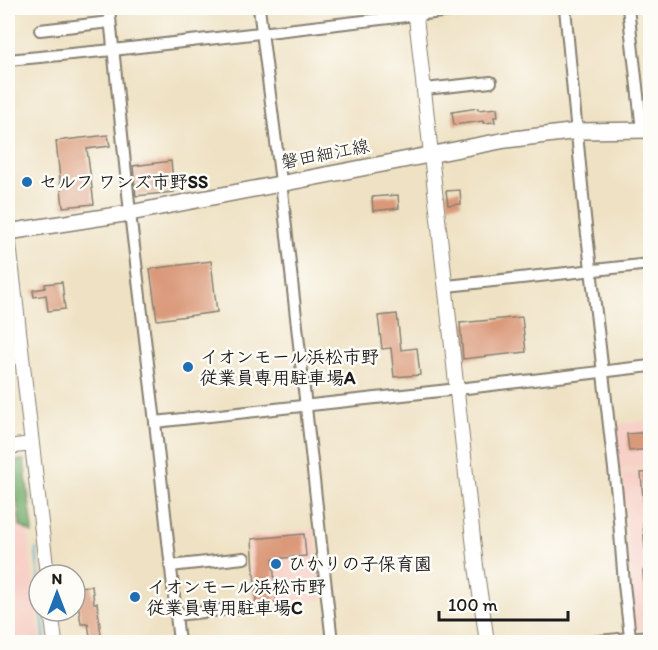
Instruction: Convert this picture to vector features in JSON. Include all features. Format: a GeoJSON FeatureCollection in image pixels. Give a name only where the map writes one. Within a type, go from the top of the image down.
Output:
{"type":"FeatureCollection","features":[{"type":"Feature","properties":{"kind":"main road","name":"磐田細江線"},"geometry":{"type":"LineString","coordinates":[[8,234],[130,213],[506,140],[578,131],[646,130]]}},
{"type":"Feature","properties":{"kind":"street"},"geometry":{"type":"LineString","coordinates":[[109,8],[179,642]]}},
{"type":"Feature","properties":{"kind":"street"},"geometry":{"type":"LineString","coordinates":[[259,8],[281,182],[332,642]]}},
{"type":"Feature","properties":{"kind":"street"},"geometry":{"type":"LineString","coordinates":[[8,60],[113,50],[416,11],[476,8]]}},
{"type":"Feature","properties":{"kind":"street"},"geometry":{"type":"LineString","coordinates":[[565,8],[585,217],[617,495],[624,584],[636,639]]}},
{"type":"Feature","properties":{"kind":"street"},"geometry":{"type":"LineString","coordinates":[[628,8],[646,130]]}},
{"type":"Feature","properties":{"kind":"street"},"geometry":{"type":"LineString","coordinates":[[416,11],[476,566],[487,642]]}},
{"type":"Feature","properties":{"kind":"street"},"geometry":{"type":"LineString","coordinates":[[40,30],[110,22]]}},
{"type":"Feature","properties":{"kind":"street"},"geometry":{"type":"LineString","coordinates":[[424,89],[491,82]]}},
{"type":"Feature","properties":{"kind":"street"},"geometry":{"type":"LineString","coordinates":[[8,234],[46,563]]}},
{"type":"Feature","properties":{"kind":"street"},"geometry":{"type":"LineString","coordinates":[[447,286],[651,264]]}},
{"type":"Feature","properties":{"kind":"street"},"geometry":{"type":"LineString","coordinates":[[155,422],[651,366]]}},
{"type":"Feature","properties":{"kind":"street"},"geometry":{"type":"LineString","coordinates":[[8,447],[31,444]]}},
{"type":"Feature","properties":{"kind":"street"},"geometry":{"type":"LineString","coordinates":[[170,566],[244,558]]}},
{"type":"Feature","properties":{"kind":"street"},"geometry":{"type":"LineString","coordinates":[[176,615],[249,607]]}},
{"type":"Feature","properties":{"kind":"street"},"geometry":{"type":"LineString","coordinates":[[53,623],[55,642]]}},
{"type":"Feature","properties":{"kind":"street"},"geometry":{"type":"LineString","coordinates":[[589,642],[651,636]]}},
{"type":"Feature","properties":{"kind":"shaded area"},"geometry":{"type":"Polygon","coordinates":[[[650,420],[650,468],[619,471],[615,424],[650,420]]]}},
{"type":"Feature","properties":{"kind":"shaded area"},"geometry":{"type":"Polygon","coordinates":[[[20,465],[32,563],[27,563],[27,623],[39,623],[41,642],[8,642],[8,466],[20,465]]]}},
{"type":"Feature","properties":{"kind":"shaded area"},"geometry":{"type":"Polygon","coordinates":[[[650,470],[650,630],[635,631],[622,473],[650,470]]]}},
{"type":"Feature","properties":{"kind":"shaded area"},"geometry":{"type":"Polygon","coordinates":[[[315,529],[323,600],[254,608],[247,537],[315,529]]]}},
{"type":"Feature","properties":{"kind":"green space"},"geometry":{"type":"Polygon","coordinates":[[[24,460],[32,533],[20,526],[17,500],[8,495],[8,461],[24,460]]]}},
{"type":"Feature","properties":{"kind":"building"},"geometry":{"type":"Polygon","coordinates":[[[478,108],[478,110],[497,108],[498,117],[494,117],[495,122],[483,123],[483,121],[454,125],[452,112],[478,108]]]}},
{"type":"Feature","properties":{"kind":"building"},"geometry":{"type":"Polygon","coordinates":[[[108,135],[110,146],[87,149],[94,204],[63,207],[56,141],[108,135]]]}},
{"type":"Feature","properties":{"kind":"building"},"geometry":{"type":"Polygon","coordinates":[[[171,161],[174,192],[136,196],[133,166],[171,161]]]}},
{"type":"Feature","properties":{"kind":"building"},"geometry":{"type":"Polygon","coordinates":[[[460,190],[461,204],[448,205],[446,191],[460,190]]]}},
{"type":"Feature","properties":{"kind":"building"},"geometry":{"type":"Polygon","coordinates":[[[398,195],[399,208],[373,211],[372,197],[398,195]]]}},
{"type":"Feature","properties":{"kind":"building"},"geometry":{"type":"Polygon","coordinates":[[[211,261],[217,312],[157,320],[150,269],[211,261]]]}},
{"type":"Feature","properties":{"kind":"building"},"geometry":{"type":"Polygon","coordinates":[[[62,282],[65,309],[48,311],[46,295],[34,297],[33,290],[45,288],[45,284],[62,282]]]}},
{"type":"Feature","properties":{"kind":"building"},"geometry":{"type":"Polygon","coordinates":[[[397,314],[401,350],[417,348],[420,375],[394,377],[391,348],[382,349],[378,316],[397,314]]]}},
{"type":"Feature","properties":{"kind":"building"},"geometry":{"type":"Polygon","coordinates":[[[522,317],[526,352],[463,359],[460,323],[522,317]]]}},
{"type":"Feature","properties":{"kind":"building"},"geometry":{"type":"Polygon","coordinates":[[[651,432],[651,449],[629,451],[627,434],[651,432]]]}},
{"type":"Feature","properties":{"kind":"building"},"geometry":{"type":"Polygon","coordinates":[[[651,472],[651,510],[644,510],[641,473],[651,472]]]}},
{"type":"Feature","properties":{"kind":"building"},"geometry":{"type":"Polygon","coordinates":[[[643,523],[651,523],[651,549],[645,549],[643,523]]]}},
{"type":"Feature","properties":{"kind":"building"},"geometry":{"type":"Polygon","coordinates":[[[304,534],[306,556],[273,559],[276,602],[256,604],[252,539],[304,534]]]}},
{"type":"Feature","properties":{"kind":"building"},"geometry":{"type":"Polygon","coordinates":[[[643,571],[651,571],[651,599],[645,599],[643,571]]]}},
{"type":"Feature","properties":{"kind":"building"},"geometry":{"type":"Polygon","coordinates":[[[87,586],[92,586],[94,603],[97,603],[102,642],[91,642],[88,624],[81,624],[87,623],[87,586]]]}},
{"type":"Feature","properties":{"kind":"waterway"},"geometry":{"type":"LineString","coordinates":[[36,549],[37,563]]}},
{"type":"Feature","properties":{"kind":"waterway"},"geometry":{"type":"LineString","coordinates":[[43,623],[45,642]]}},
{"type":"Feature","properties":{"kind":"place","name":"セルフ ワンズ市野SS"},"geometry":{"type":"Point","coordinates":[27,182]}},
{"type":"Feature","properties":{"kind":"place","name":"イオンモール浜松市野 従業員専用駐車場A"},"geometry":{"type":"Point","coordinates":[188,367]}},
{"type":"Feature","properties":{"kind":"place","name":"ひかりの子保育園"},"geometry":{"type":"Point","coordinates":[276,564]}},
{"type":"Feature","properties":{"kind":"place","name":"イオンモール浜松市野 従業員専用駐車場C"},"geometry":{"type":"Point","coordinates":[135,597]}}]}
